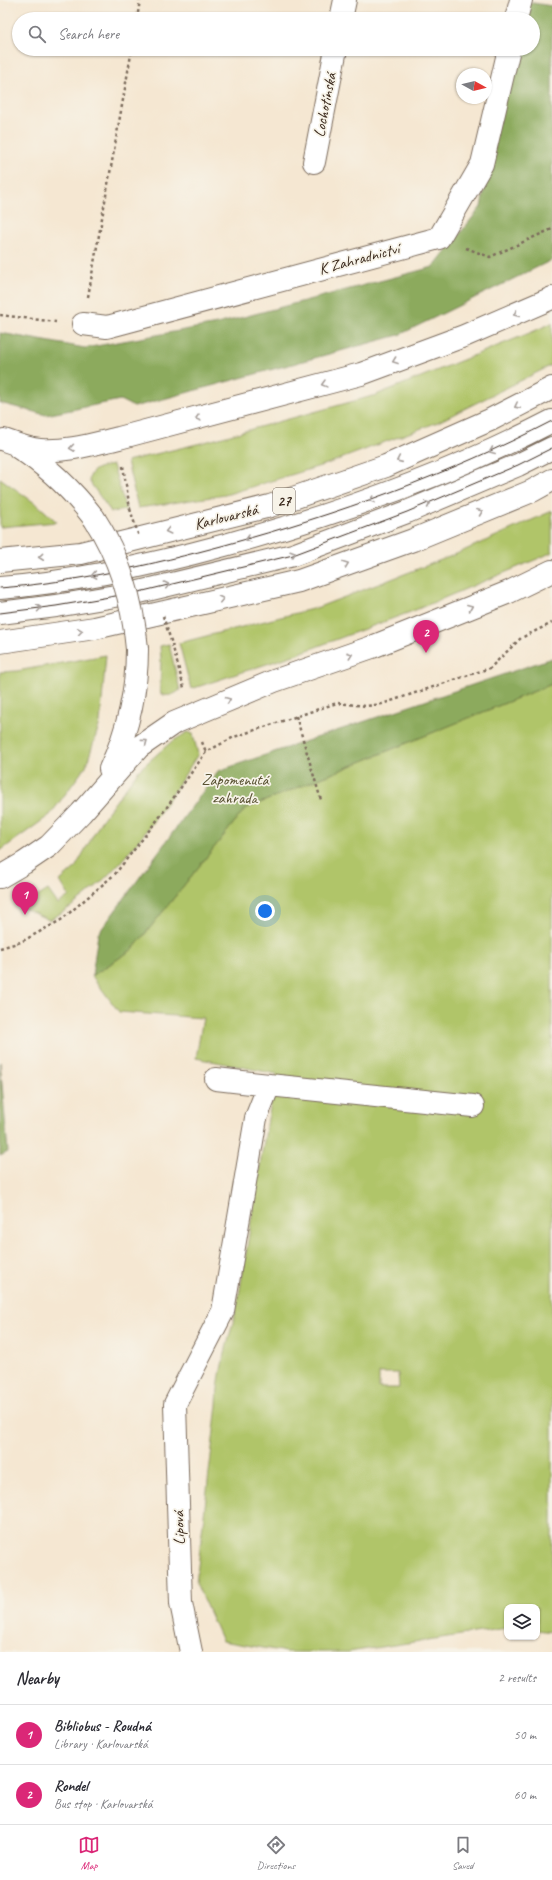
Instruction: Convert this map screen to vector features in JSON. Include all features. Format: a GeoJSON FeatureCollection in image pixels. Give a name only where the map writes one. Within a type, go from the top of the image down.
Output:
{"type":"FeatureCollection","features":[{"type":"Feature","properties":{"kind":"main road"},"geometry":{"type":"LineString","coordinates":[[342,12],[345,0]]}},
{"type":"Feature","properties":{"kind":"main road"},"geometry":{"type":"LineString","coordinates":[[518,12],[521,0]]}},
{"type":"Feature","properties":{"kind":"main road","name":"Lochotínská"},"geometry":{"type":"LineString","coordinates":[[314,162],[335,56]]}},
{"type":"Feature","properties":{"kind":"main road"},"geometry":{"type":"LineString","coordinates":[[439,238],[482,164],[507,56]]}},
{"type":"Feature","properties":{"kind":"main road","name":"K Zahradnictví"},"geometry":{"type":"LineString","coordinates":[[83,324],[107,327],[439,238]]}},
{"type":"Feature","properties":{"kind":"main road"},"geometry":{"type":"LineString","coordinates":[[2,439],[38,450],[55,450],[119,438],[361,374],[464,336],[552,298]]}},
{"type":"Feature","properties":{"kind":"main road","name":"Karlovarská"},"geometry":{"type":"LineString","coordinates":[[0,561],[81,553],[270,506],[386,466],[490,420],[552,388]]}},
{"type":"Feature","properties":{"kind":"main road","name":"Karlovarská"},"geometry":{"type":"LineString","coordinates":[[0,588],[90,576],[165,561],[283,529],[397,492],[507,445],[552,421]]}},
{"type":"Feature","properties":{"kind":"main road"},"geometry":{"type":"LineString","coordinates":[[2,439],[20,449],[53,472],[67,486],[94,518],[112,550],[126,584],[135,626],[137,649],[136,684],[126,731],[109,771],[91,801]]}},
{"type":"Feature","properties":{"kind":"main road"},"geometry":{"type":"LineString","coordinates":[[0,613],[56,606],[139,592],[293,555],[407,512],[518,465],[552,448]]}},
{"type":"Feature","properties":{"kind":"main road"},"geometry":{"type":"LineString","coordinates":[[0,642],[95,628],[299,580],[413,540],[532,491],[552,480]]}},
{"type":"Feature","properties":{"kind":"main road"},"geometry":{"type":"LineString","coordinates":[[0,877],[49,846],[71,825],[139,747],[157,733],[186,717],[274,681],[379,644],[509,592],[552,571]]}},
{"type":"Feature","properties":{"kind":"main road"},"geometry":{"type":"LineString","coordinates":[[216,1080],[473,1106]]}},
{"type":"Feature","properties":{"kind":"main road","name":"Lipová"},"geometry":{"type":"LineString","coordinates":[[191,1652],[181,1603],[175,1404],[224,1311],[256,1118],[270,1085]]}},
{"type":"Feature","properties":{"kind":"path"},"geometry":{"type":"LineString","coordinates":[[138,12],[140,0]]}},
{"type":"Feature","properties":{"kind":"path"},"geometry":{"type":"LineString","coordinates":[[0,315],[83,324],[131,56]]}},
{"type":"Feature","properties":{"kind":"path"},"geometry":{"type":"LineString","coordinates":[[439,238],[490,257],[552,229]]}},
{"type":"Feature","properties":{"kind":"path"},"geometry":{"type":"LineString","coordinates":[[0,948],[21,942],[61,920],[115,874],[162,814],[206,752],[234,737],[337,703],[366,706],[382,704],[490,668],[520,638],[552,623]]}},
{"type":"Feature","properties":{"kind":"path"},"geometry":{"type":"LineString","coordinates":[[296,716],[321,800]]}},
{"type":"Feature","properties":{"kind":"green space"},"geometry":{"type":"Polygon","coordinates":[[[520,1],[552,6],[552,260],[399,335],[134,407],[120,400],[46,415],[0,403],[0,333],[85,348],[217,324],[433,267],[481,207],[510,56],[540,56],[540,12],[518,12],[520,1]]]}},
{"type":"Feature","properties":{"kind":"green space"},"geometry":{"type":"Polygon","coordinates":[[[552,323],[552,365],[438,422],[327,464],[225,495],[138,508],[127,461],[201,443],[376,395],[552,323]]]}},
{"type":"Feature","properties":{"kind":"green space"},"geometry":{"type":"Polygon","coordinates":[[[113,465],[126,510],[111,512],[89,481],[91,473],[97,469],[113,465]]]}},
{"type":"Feature","properties":{"kind":"green space"},"geometry":{"type":"Polygon","coordinates":[[[0,478],[39,506],[57,522],[0,527],[0,478]]]}},
{"type":"Feature","properties":{"kind":"green space"},"geometry":{"type":"Polygon","coordinates":[[[552,511],[552,552],[542,557],[413,611],[297,654],[191,689],[179,643],[316,608],[454,555],[552,511]]]}},
{"type":"Feature","properties":{"kind":"green space"},"geometry":{"type":"Polygon","coordinates":[[[169,644],[180,690],[173,694],[166,695],[161,694],[160,690],[160,646],[169,644]]]}},
{"type":"Feature","properties":{"kind":"green space"},"geometry":{"type":"Polygon","coordinates":[[[106,655],[100,723],[86,766],[50,815],[0,851],[0,672],[17,671],[106,655]]]}},
{"type":"Feature","properties":{"kind":"green space","name":"Zapomenutá zahrada"},"geometry":{"type":"Polygon","coordinates":[[[552,658],[552,684],[245,809],[133,949],[92,976],[98,934],[218,771],[552,658]]]}},
{"type":"Feature","properties":{"kind":"green space"},"geometry":{"type":"Polygon","coordinates":[[[552,684],[552,1632],[540,1630],[540,1604],[504,1604],[504,1628],[348,1652],[287,1652],[222,1641],[196,1583],[222,1363],[239,1295],[261,1156],[277,1074],[196,1058],[203,1018],[119,1012],[92,976],[133,949],[245,809],[552,684]],[[379,1373],[379,1388],[399,1388],[398,1373],[379,1373]]]}},
{"type":"Feature","properties":{"kind":"green space"},"geometry":{"type":"Polygon","coordinates":[[[188,732],[193,734],[198,754],[151,824],[134,847],[115,868],[73,906],[49,920],[21,907],[48,890],[58,904],[69,896],[60,881],[75,868],[101,821],[139,770],[171,742],[188,732]]]}},
{"type":"Feature","properties":{"kind":"green space"},"geometry":{"type":"Polygon","coordinates":[[[0,1062],[8,1152],[0,1156],[0,1062]]]}},
{"type":"Feature","properties":{"kind":"tram line"},"geometry":{"type":"LineString","coordinates":[[0,588],[57,582],[113,572],[225,545],[267,533],[392,492],[433,476],[513,441],[552,421]]}},
{"type":"Feature","properties":{"kind":"tram line"},"geometry":{"type":"LineString","coordinates":[[0,613],[56,606],[139,592],[293,555],[407,512],[518,465],[552,448]]}},
{"type":"Feature","properties":{"kind":"place","name":"Rondel"},"geometry":{"type":"Point","coordinates":[426,653]}},
{"type":"Feature","properties":{"kind":"place","name":"Bibliobus - Roudná"},"geometry":{"type":"Point","coordinates":[25,915]}}]}
